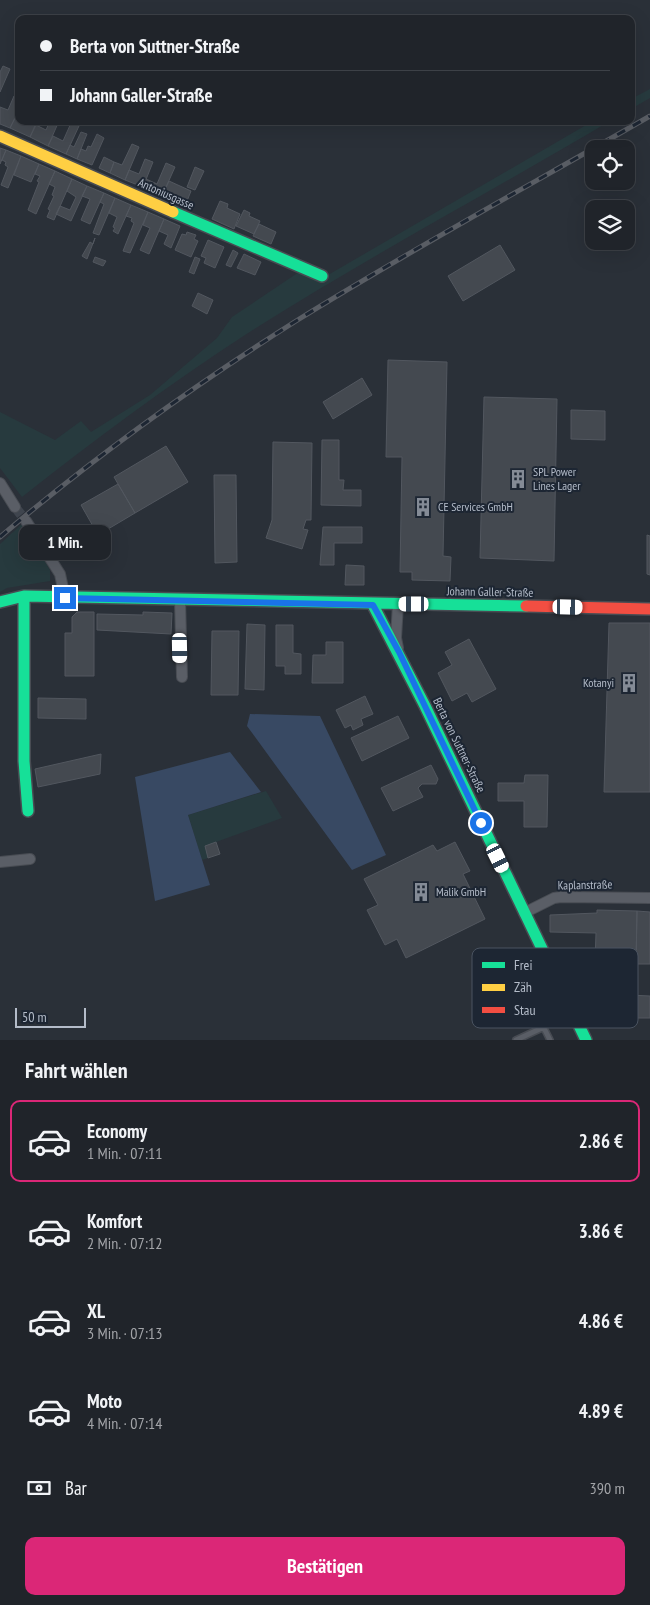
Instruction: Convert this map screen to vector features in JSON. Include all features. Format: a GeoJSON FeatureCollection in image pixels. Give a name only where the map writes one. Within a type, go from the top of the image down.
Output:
{"type":"FeatureCollection","features":[{"type":"Feature","properties":{"kind":"street","name":"Antoniusgasse"},"geometry":{"type":"LineString","coordinates":[[0,136],[297,267],[322,276]]}},
{"type":"Feature","properties":{"kind":"street"},"geometry":{"type":"LineString","coordinates":[[0,483],[15,507]]}},
{"type":"Feature","properties":{"kind":"street"},"geometry":{"type":"LineString","coordinates":[[26,521],[60,574],[65,598]]}},
{"type":"Feature","properties":{"kind":"street"},"geometry":{"type":"LineString","coordinates":[[24,596],[24,761],[28,811]]}},
{"type":"Feature","properties":{"kind":"street","name":"Johann Galler-Straße"},"geometry":{"type":"LineString","coordinates":[[0,602],[24,596],[373,605],[650,609]]}},
{"type":"Feature","properties":{"kind":"street"},"geometry":{"type":"LineString","coordinates":[[180,600],[182,677]]}},
{"type":"Feature","properties":{"kind":"street","name":"Berta von Suttner-Straße"},"geometry":{"type":"LineString","coordinates":[[398,604],[396,638],[399,652]]}},
{"type":"Feature","properties":{"kind":"street","name":"Berta von Suttner-Straße"},"geometry":{"type":"LineString","coordinates":[[373,605],[399,652],[541,948]]}},
{"type":"Feature","properties":{"kind":"street"},"geometry":{"type":"LineString","coordinates":[[0,862],[30,859]]}},
{"type":"Feature","properties":{"kind":"street","name":"Kaplanstraße"},"geometry":{"type":"LineString","coordinates":[[524,913],[554,898],[561,897],[650,898]]}},
{"type":"Feature","properties":{"kind":"street","name":"Berta von Suttner-Straße"},"geometry":{"type":"LineString","coordinates":[[580,1028],[586,1040]]}},
{"type":"Feature","properties":{"kind":"lane"},"geometry":{"type":"LineString","coordinates":[[516,1040],[540,1028],[546,1030],[550,1040]]}},
{"type":"Feature","properties":{"kind":"green space"},"geometry":{"type":"Polygon","coordinates":[[[650,89],[650,98],[635,107],[635,97],[650,89]]]}},
{"type":"Feature","properties":{"kind":"green space"},"geometry":{"type":"Polygon","coordinates":[[[586,125],[603,125],[381,253],[245,335],[132,413],[22,497],[0,468],[0,412],[55,440],[81,421],[91,432],[150,395],[217,338],[232,317],[299,272],[328,275],[586,125]]]}},
{"type":"Feature","properties":{"kind":"green space"},"geometry":{"type":"Polygon","coordinates":[[[23,523],[50,570],[50,581],[7,588],[0,592],[0,544],[23,523]]]}},
{"type":"Feature","properties":{"kind":"green space"},"geometry":{"type":"Polygon","coordinates":[[[266,791],[282,818],[216,842],[220,854],[202,860],[188,815],[266,791]]]}},
{"type":"Feature","properties":{"kind":"water"},"geometry":{"type":"Polygon","coordinates":[[[250,714],[320,716],[386,855],[352,870],[247,726],[250,714]]]}},
{"type":"Feature","properties":{"kind":"water"},"geometry":{"type":"Polygon","coordinates":[[[230,752],[261,792],[188,815],[210,885],[155,901],[135,777],[230,752]]]}},
{"type":"Feature","properties":{"kind":"building"},"geometry":{"type":"Polygon","coordinates":[[[3,66],[10,69],[0,92],[0,72],[3,66]]]}},
{"type":"Feature","properties":{"kind":"building"},"geometry":{"type":"Polygon","coordinates":[[[15,96],[15,118],[10,128],[0,124],[0,107],[8,110],[15,96]]]}},
{"type":"Feature","properties":{"kind":"building"},"geometry":{"type":"Polygon","coordinates":[[[15,118],[15,125],[35,125],[30,137],[10,128],[15,118]]]}},
{"type":"Feature","properties":{"kind":"building"},"geometry":{"type":"Polygon","coordinates":[[[36,125],[46,130],[48,125],[57,125],[48,146],[30,137],[36,125]]]}},
{"type":"Feature","properties":{"kind":"building"},"geometry":{"type":"Polygon","coordinates":[[[70,125],[79,126],[66,154],[48,146],[53,136],[63,141],[70,125]]]}},
{"type":"Feature","properties":{"kind":"building"},"geometry":{"type":"Polygon","coordinates":[[[81,132],[87,134],[77,159],[66,154],[70,145],[74,147],[81,132]]]}},
{"type":"Feature","properties":{"kind":"building"},"geometry":{"type":"Polygon","coordinates":[[[97,134],[104,138],[92,165],[77,159],[81,149],[86,151],[88,146],[91,147],[97,134]]]}},
{"type":"Feature","properties":{"kind":"building"},"geometry":{"type":"Polygon","coordinates":[[[132,144],[139,147],[125,180],[110,173],[114,162],[122,165],[132,144]]]}},
{"type":"Feature","properties":{"kind":"building"},"geometry":{"type":"Polygon","coordinates":[[[0,148],[6,150],[0,164],[0,148]]]}},
{"type":"Feature","properties":{"kind":"building"},"geometry":{"type":"Polygon","coordinates":[[[6,150],[21,156],[8,188],[1,185],[8,167],[5,165],[6,162],[2,160],[6,150]]]}},
{"type":"Feature","properties":{"kind":"building"},"geometry":{"type":"Polygon","coordinates":[[[21,156],[39,164],[31,182],[14,175],[21,156]]]}},
{"type":"Feature","properties":{"kind":"building"},"geometry":{"type":"Polygon","coordinates":[[[104,157],[114,162],[110,173],[99,168],[104,157]]]}},
{"type":"Feature","properties":{"kind":"building"},"geometry":{"type":"Polygon","coordinates":[[[145,159],[153,162],[143,187],[125,180],[129,170],[139,174],[145,159]]]}},
{"type":"Feature","properties":{"kind":"building"},"geometry":{"type":"Polygon","coordinates":[[[166,163],[175,167],[162,196],[143,187],[146,179],[157,184],[166,163]]]}},
{"type":"Feature","properties":{"kind":"building"},"geometry":{"type":"Polygon","coordinates":[[[39,164],[55,171],[36,214],[28,210],[39,182],[37,181],[40,176],[35,174],[39,164]]]}},
{"type":"Feature","properties":{"kind":"building"},"geometry":{"type":"Polygon","coordinates":[[[195,167],[204,171],[195,190],[187,187],[195,167]]]}},
{"type":"Feature","properties":{"kind":"building"},"geometry":{"type":"Polygon","coordinates":[[[55,171],[72,179],[54,220],[47,217],[55,187],[49,184],[55,171]]]}},
{"type":"Feature","properties":{"kind":"building"},"geometry":{"type":"Polygon","coordinates":[[[72,179],[87,186],[71,221],[56,214],[60,206],[70,210],[76,197],[67,191],[72,179]]]}},
{"type":"Feature","properties":{"kind":"building"},"geometry":{"type":"Polygon","coordinates":[[[169,181],[191,191],[185,206],[162,196],[169,181]]]}},
{"type":"Feature","properties":{"kind":"building"},"geometry":{"type":"Polygon","coordinates":[[[87,186],[104,193],[90,224],[81,220],[90,199],[82,196],[87,186]]]}},
{"type":"Feature","properties":{"kind":"building"},"geometry":{"type":"Polygon","coordinates":[[[104,193],[115,198],[99,235],[93,233],[104,204],[100,202],[104,193]]]}},
{"type":"Feature","properties":{"kind":"building"},"geometry":{"type":"Polygon","coordinates":[[[115,198],[131,205],[118,234],[113,231],[117,217],[109,213],[115,198]]]}},
{"type":"Feature","properties":{"kind":"building"},"geometry":{"type":"Polygon","coordinates":[[[220,201],[228,204],[227,208],[240,214],[234,229],[212,219],[220,201]]]}},
{"type":"Feature","properties":{"kind":"building"},"geometry":{"type":"Polygon","coordinates":[[[131,205],[148,212],[130,253],[123,251],[134,223],[131,221],[132,218],[126,216],[131,205]]]}},
{"type":"Feature","properties":{"kind":"building"},"geometry":{"type":"Polygon","coordinates":[[[244,210],[250,213],[249,216],[260,221],[254,234],[236,226],[244,210]]]}},
{"type":"Feature","properties":{"kind":"building"},"geometry":{"type":"Polygon","coordinates":[[[148,212],[164,219],[149,254],[140,250],[150,228],[143,225],[148,212]]]}},
{"type":"Feature","properties":{"kind":"building"},"geometry":{"type":"Polygon","coordinates":[[[164,219],[180,226],[171,248],[164,244],[168,235],[159,231],[164,219]]]}},
{"type":"Feature","properties":{"kind":"building"},"geometry":{"type":"Polygon","coordinates":[[[259,224],[276,232],[271,244],[253,236],[259,224]]]}},
{"type":"Feature","properties":{"kind":"building"},"geometry":{"type":"Polygon","coordinates":[[[187,232],[196,235],[194,239],[198,241],[191,257],[175,250],[182,234],[186,235],[187,232]]]}},
{"type":"Feature","properties":{"kind":"building"},"geometry":{"type":"Polygon","coordinates":[[[208,240],[224,247],[215,268],[204,263],[206,258],[201,256],[208,240]]]}},
{"type":"Feature","properties":{"kind":"building"},"geometry":{"type":"Polygon","coordinates":[[[90,242],[93,244],[87,259],[82,256],[90,242]]]}},
{"type":"Feature","properties":{"kind":"building"},"geometry":{"type":"Polygon","coordinates":[[[500,245],[515,270],[463,301],[448,276],[500,245]]]}},
{"type":"Feature","properties":{"kind":"building"},"geometry":{"type":"Polygon","coordinates":[[[233,250],[238,253],[231,267],[226,265],[233,250]]]}},
{"type":"Feature","properties":{"kind":"building"},"geometry":{"type":"Polygon","coordinates":[[[244,254],[261,262],[255,275],[237,268],[244,254]]]}},
{"type":"Feature","properties":{"kind":"building"},"geometry":{"type":"Polygon","coordinates":[[[95,257],[106,261],[103,266],[93,262],[95,257]]]}},
{"type":"Feature","properties":{"kind":"building"},"geometry":{"type":"Polygon","coordinates":[[[195,257],[200,259],[194,274],[189,272],[195,257]]]}},
{"type":"Feature","properties":{"kind":"building"},"geometry":{"type":"Polygon","coordinates":[[[198,293],[213,300],[207,314],[192,306],[198,293]]]}},
{"type":"Feature","properties":{"kind":"building","name":"CE Services GmbH"},"geometry":{"type":"Polygon","coordinates":[[[388,360],[447,362],[443,556],[451,557],[450,581],[412,580],[412,572],[400,572],[402,457],[386,457],[388,360]]]}},
{"type":"Feature","properties":{"kind":"building"},"geometry":{"type":"Polygon","coordinates":[[[362,378],[372,395],[333,419],[323,402],[362,378]]]}},
{"type":"Feature","properties":{"kind":"building","name":"SPL Power Lines Lager"},"geometry":{"type":"Polygon","coordinates":[[[484,397],[557,399],[554,561],[480,558],[484,397]]]}},
{"type":"Feature","properties":{"kind":"building"},"geometry":{"type":"Polygon","coordinates":[[[571,410],[605,411],[605,440],[571,439],[571,410]]]}},
{"type":"Feature","properties":{"kind":"building"},"geometry":{"type":"Polygon","coordinates":[[[322,440],[339,440],[339,480],[344,480],[343,490],[361,490],[361,506],[321,505],[322,440]]]}},
{"type":"Feature","properties":{"kind":"building"},"geometry":{"type":"Polygon","coordinates":[[[273,442],[312,443],[311,520],[306,520],[303,529],[308,530],[302,549],[266,538],[272,520],[273,442]]]}},
{"type":"Feature","properties":{"kind":"building"},"geometry":{"type":"Polygon","coordinates":[[[166,446],[188,482],[135,513],[114,477],[166,446]]]}},
{"type":"Feature","properties":{"kind":"building"},"geometry":{"type":"Polygon","coordinates":[[[214,475],[236,475],[237,562],[215,563],[214,475]]]}},
{"type":"Feature","properties":{"kind":"building"},"geometry":{"type":"Polygon","coordinates":[[[118,484],[135,513],[98,535],[81,505],[118,484]]]}},
{"type":"Feature","properties":{"kind":"building"},"geometry":{"type":"Polygon","coordinates":[[[323,527],[362,527],[362,543],[334,543],[334,565],[320,565],[323,527]]]}},
{"type":"Feature","properties":{"kind":"building"},"geometry":{"type":"Polygon","coordinates":[[[647,535],[650,536],[650,575],[647,574],[647,535]]]}},
{"type":"Feature","properties":{"kind":"building"},"geometry":{"type":"Polygon","coordinates":[[[346,565],[364,566],[364,585],[345,585],[346,565]]]}},
{"type":"Feature","properties":{"kind":"building"},"geometry":{"type":"Polygon","coordinates":[[[77,612],[94,612],[94,676],[65,676],[65,633],[72,633],[72,617],[77,612]]]}},
{"type":"Feature","properties":{"kind":"building"},"geometry":{"type":"Polygon","coordinates":[[[143,612],[172,613],[171,634],[97,630],[97,614],[143,615],[143,612]]]}},
{"type":"Feature","properties":{"kind":"building","name":"Kotanyi"},"geometry":{"type":"Polygon","coordinates":[[[609,623],[650,623],[650,792],[604,792],[609,623]]]}},
{"type":"Feature","properties":{"kind":"building"},"geometry":{"type":"Polygon","coordinates":[[[247,624],[265,625],[264,690],[245,689],[247,624]]]}},
{"type":"Feature","properties":{"kind":"building"},"geometry":{"type":"Polygon","coordinates":[[[276,625],[293,625],[293,653],[301,654],[301,674],[285,674],[285,666],[276,666],[276,625]]]}},
{"type":"Feature","properties":{"kind":"building"},"geometry":{"type":"Polygon","coordinates":[[[212,631],[239,631],[238,695],[211,695],[212,631]]]}},
{"type":"Feature","properties":{"kind":"building"},"geometry":{"type":"Polygon","coordinates":[[[469,639],[496,689],[472,702],[467,693],[452,701],[438,673],[452,665],[445,652],[469,639]]]}},
{"type":"Feature","properties":{"kind":"building"},"geometry":{"type":"Polygon","coordinates":[[[326,642],[343,642],[343,683],[312,683],[313,655],[326,655],[326,642]]]}},
{"type":"Feature","properties":{"kind":"building"},"geometry":{"type":"Polygon","coordinates":[[[365,696],[373,714],[361,719],[363,725],[353,730],[351,725],[345,728],[336,710],[365,696]]]}},
{"type":"Feature","properties":{"kind":"building"},"geometry":{"type":"Polygon","coordinates":[[[38,698],[86,699],[86,719],[38,718],[38,698]]]}},
{"type":"Feature","properties":{"kind":"building"},"geometry":{"type":"Polygon","coordinates":[[[398,716],[409,738],[362,761],[351,738],[398,716]]]}},
{"type":"Feature","properties":{"kind":"building"},"geometry":{"type":"Polygon","coordinates":[[[101,754],[100,774],[38,787],[35,769],[101,754]]]}},
{"type":"Feature","properties":{"kind":"building"},"geometry":{"type":"Polygon","coordinates":[[[431,765],[438,779],[436,784],[422,784],[418,788],[423,797],[393,811],[381,788],[431,765]]]}},
{"type":"Feature","properties":{"kind":"building"},"geometry":{"type":"Polygon","coordinates":[[[525,775],[548,775],[547,827],[524,827],[524,801],[498,801],[498,783],[524,783],[525,775]]]}},
{"type":"Feature","properties":{"kind":"building"},"geometry":{"type":"Polygon","coordinates":[[[216,842],[220,854],[208,858],[205,846],[216,842]]]}},
{"type":"Feature","properties":{"kind":"building","name":"Malik GmbH"},"geometry":{"type":"Polygon","coordinates":[[[455,842],[470,871],[463,874],[485,919],[406,958],[397,939],[385,945],[367,910],[378,905],[364,879],[433,845],[437,851],[455,842]]]}},
{"type":"Feature","properties":{"kind":"building"},"geometry":{"type":"Polygon","coordinates":[[[597,910],[637,911],[636,948],[596,948],[596,933],[550,932],[550,915],[597,913],[597,910]]]}},
{"type":"Feature","properties":{"kind":"building"},"geometry":{"type":"Polygon","coordinates":[[[637,911],[650,912],[650,964],[638,964],[638,948],[636,948],[637,911]]]}},
{"type":"Feature","properties":{"kind":"building"},"geometry":{"type":"Polygon","coordinates":[[[638,995],[650,996],[650,1018],[638,1018],[638,995]]]}},
{"type":"Feature","properties":{"kind":"tunnel"},"geometry":{"type":"LineString","coordinates":[[15,507],[26,521]]}},
{"type":"Feature","properties":{"kind":"railway"},"geometry":{"type":"LineString","coordinates":[[635,125],[650,116]]}},
{"type":"Feature","properties":{"kind":"railway"},"geometry":{"type":"LineString","coordinates":[[0,537],[107,451],[219,371],[296,321],[384,268],[634,125]]}},
{"type":"Feature","properties":{"kind":"traffic: fast"},"geometry":{"type":"LineString","coordinates":[[173,212],[322,276]]}},
{"type":"Feature","properties":{"kind":"traffic: fast"},"geometry":{"type":"LineString","coordinates":[[24,596],[24,761],[28,811]]}},
{"type":"Feature","properties":{"kind":"traffic: fast"},"geometry":{"type":"LineString","coordinates":[[0,602],[24,596],[526,606]]}},
{"type":"Feature","properties":{"kind":"traffic: fast"},"geometry":{"type":"LineString","coordinates":[[373,605],[425,706],[542,948]]}},
{"type":"Feature","properties":{"kind":"traffic: fast"},"geometry":{"type":"LineString","coordinates":[[580,1028],[586,1040]]}},
{"type":"Feature","properties":{"kind":"traffic: slow"},"geometry":{"type":"LineString","coordinates":[[0,136],[173,212]]}},
{"type":"Feature","properties":{"kind":"traffic: jam"},"geometry":{"type":"LineString","coordinates":[[526,606],[650,609]]}},
{"type":"Feature","properties":{"kind":"place","name":"SPL Power Lines Lager"},"geometry":{"type":"Point","coordinates":[518,479]}},
{"type":"Feature","properties":{"kind":"place","name":"CE Services GmbH"},"geometry":{"type":"Point","coordinates":[423,507]}},
{"type":"Feature","properties":{"kind":"place","name":"Kotanyi"},"geometry":{"type":"Point","coordinates":[629,683]}},
{"type":"Feature","properties":{"kind":"place","name":"Malik GmbH"},"geometry":{"type":"Point","coordinates":[421,892]}},
{"type":"Feature","properties":{"kind":"route"},"geometry":{"type":"LineString","coordinates":[[65,598],[373,605],[399,652],[481,823]]}}]}
